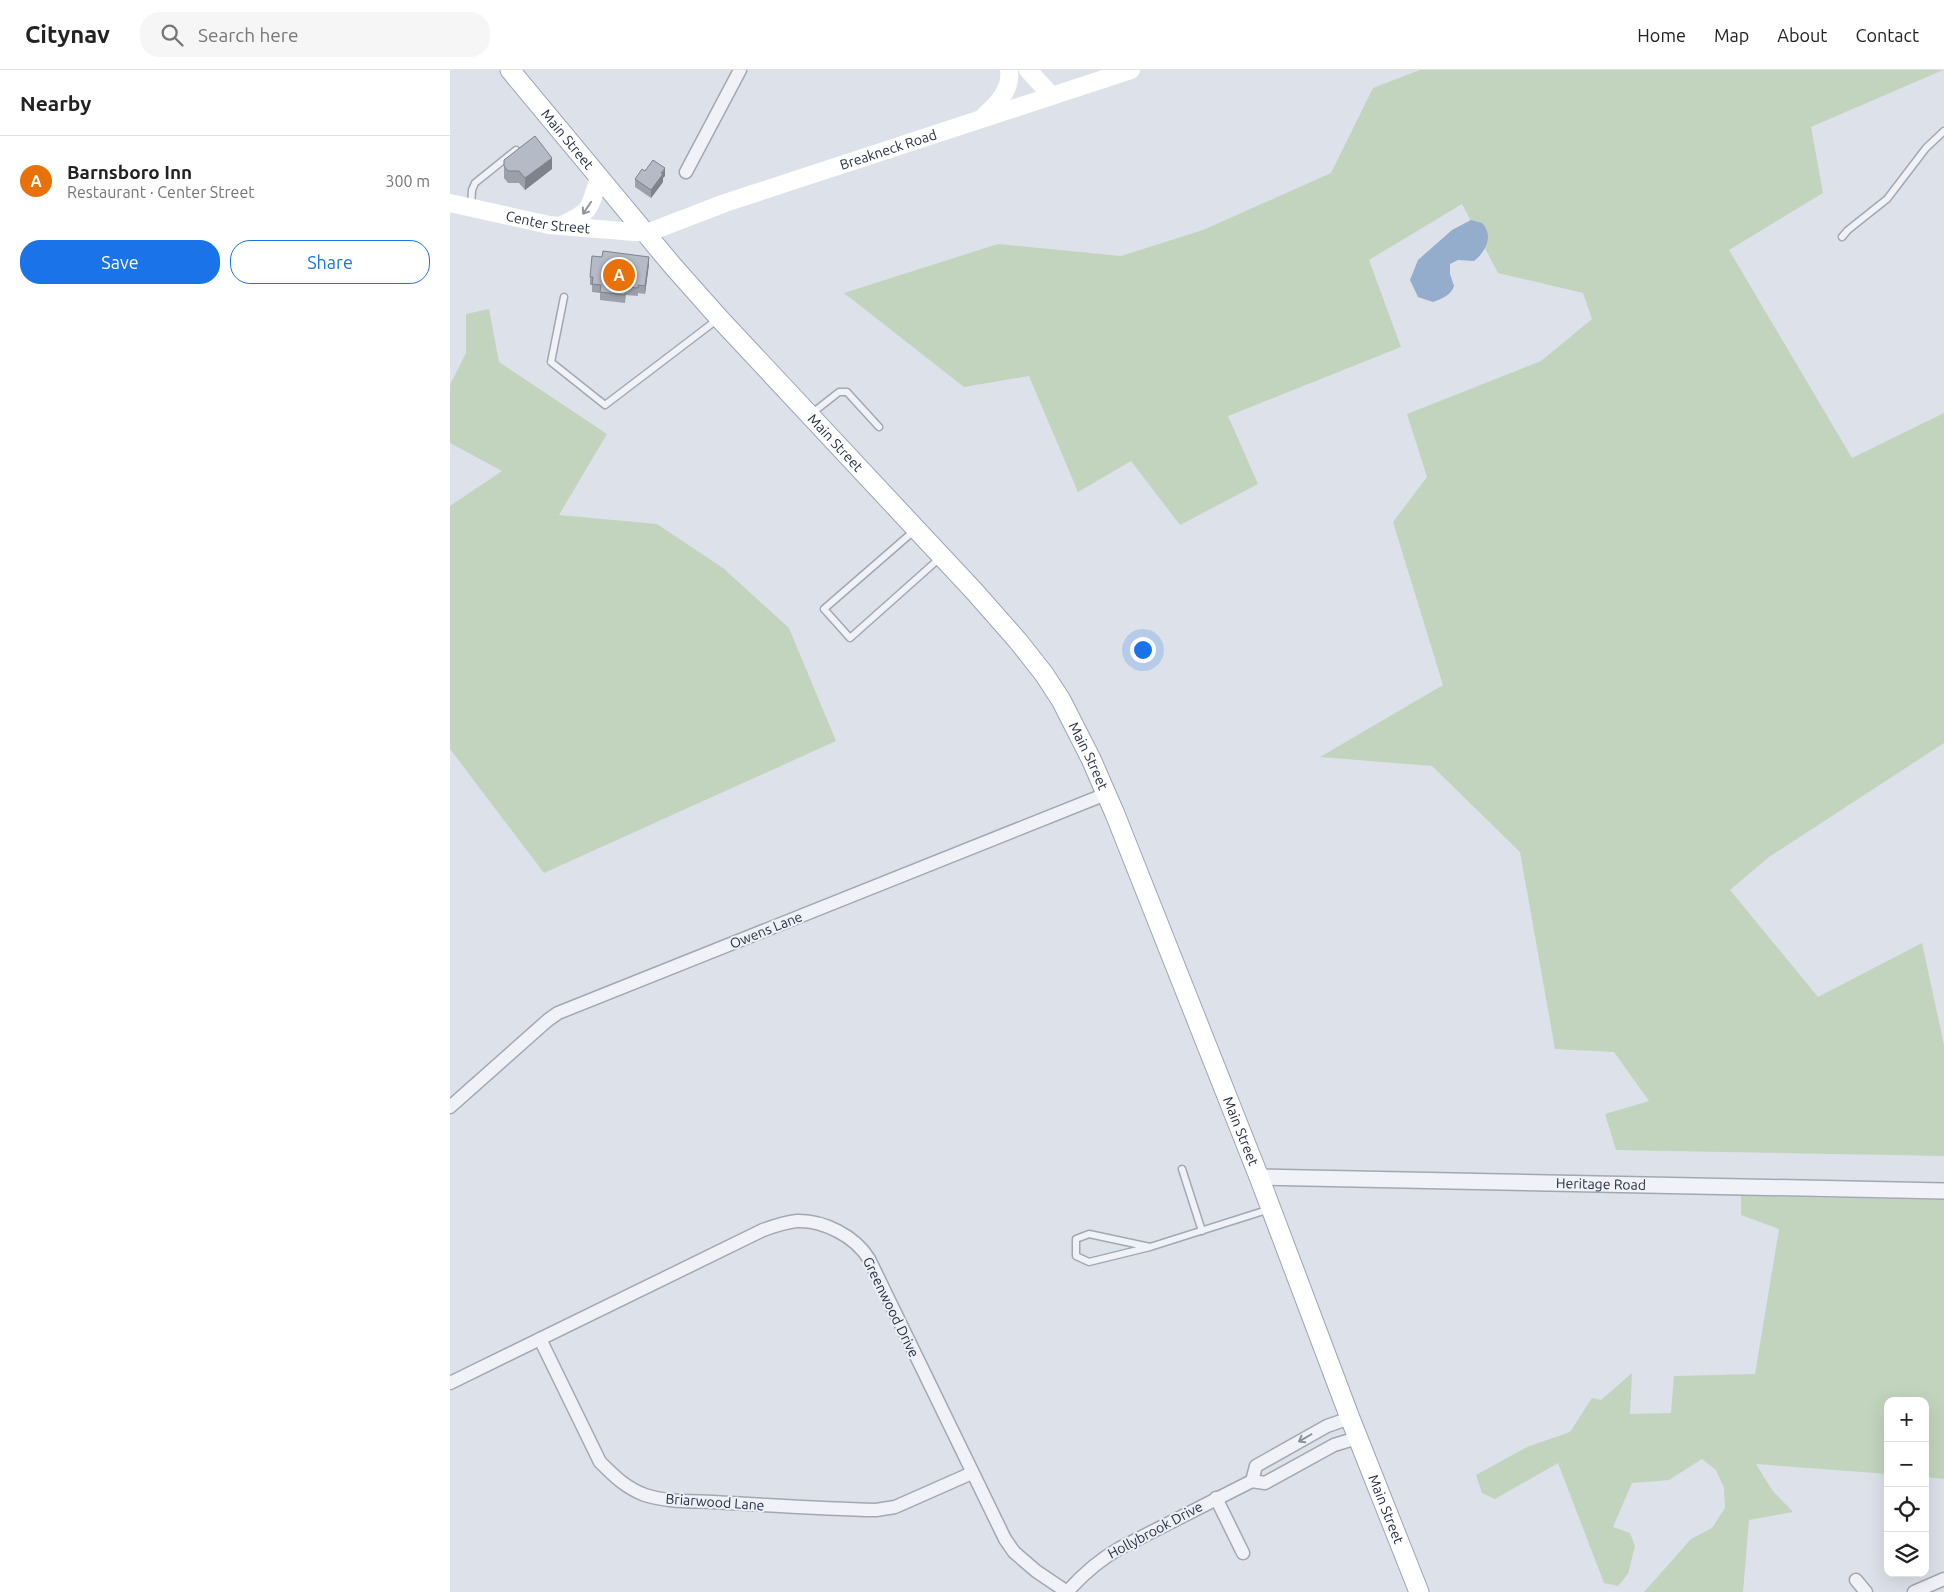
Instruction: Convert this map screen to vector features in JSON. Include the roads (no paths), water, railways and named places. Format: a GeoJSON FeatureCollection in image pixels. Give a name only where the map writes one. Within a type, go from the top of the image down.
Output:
{"type":"FeatureCollection","features":[{"type":"Feature","properties":{"kind":"main road","name":"Main Street"},"geometry":{"type":"LineString","coordinates":[[510,70],[672,265],[719,318],[997,616],[1044,674],[1073,724],[1106,794],[1259,1177],[1357,1438],[1420,1592]]}},
{"type":"Feature","properties":{"kind":"main road"},"geometry":{"type":"LineString","coordinates":[[983,118],[998,103],[1006,90],[1010,75],[1008,70]]}},
{"type":"Feature","properties":{"kind":"main road"},"geometry":{"type":"LineString","coordinates":[[1028,70],[1051,95]]}},
{"type":"Feature","properties":{"kind":"main road","name":"Breakneck Road"},"geometry":{"type":"LineString","coordinates":[[647,233],[725,203],[1131,70]]}},
{"type":"Feature","properties":{"kind":"main road"},"geometry":{"type":"LineString","coordinates":[[559,226],[586,212],[590,206],[599,177]]}},
{"type":"Feature","properties":{"kind":"main road","name":"Center Street"},"geometry":{"type":"LineString","coordinates":[[450,203],[520,220],[559,226],[647,233]]}},
{"type":"Feature","properties":{"kind":"street"},"geometry":{"type":"LineString","coordinates":[[686,172],[740,70]]}},
{"type":"Feature","properties":{"kind":"street","name":"Owens Lane"},"geometry":{"type":"LineString","coordinates":[[450,1107],[558,1013],[1106,794]]}},
{"type":"Feature","properties":{"kind":"street","name":"Heritage Road"},"geometry":{"type":"LineString","coordinates":[[1259,1177],[1944,1191]]}},
{"type":"Feature","properties":{"kind":"street","name":"Greenwood Drive"},"geometry":{"type":"LineString","coordinates":[[450,1383],[763,1230],[782,1223],[796,1222],[813,1223],[827,1227],[852,1240],[869,1259],[972,1473],[1014,1552],[1036,1571],[1067,1592]]}},
{"type":"Feature","properties":{"kind":"street","name":"Briarwood Lane"},"geometry":{"type":"LineString","coordinates":[[540,1339],[600,1462],[614,1477],[629,1488],[647,1496],[664,1499],[876,1510],[895,1507],[972,1473]]}},
{"type":"Feature","properties":{"kind":"street"},"geometry":{"type":"LineString","coordinates":[[1252,1481],[1256,1466],[1327,1426],[1350,1418]]}},
{"type":"Feature","properties":{"kind":"street","name":"Hollybrook Drive"},"geometry":{"type":"LineString","coordinates":[[1067,1592],[1085,1572],[1101,1559],[1216,1498],[1252,1481],[1265,1483],[1334,1445],[1357,1438]]}},
{"type":"Feature","properties":{"kind":"street"},"geometry":{"type":"LineString","coordinates":[[1216,1498],[1243,1553]]}},
{"type":"Feature","properties":{"kind":"street"},"geometry":{"type":"LineString","coordinates":[[1914,1592],[1944,1579]]}},
{"type":"Feature","properties":{"kind":"street"},"geometry":{"type":"LineString","coordinates":[[1856,1580],[1866,1592]]}},
{"type":"Feature","properties":{"kind":"lane"},"geometry":{"type":"LineString","coordinates":[[1842,238],[1848,230],[1887,199],[1926,148],[1944,131]]}},
{"type":"Feature","properties":{"kind":"lane"},"geometry":{"type":"LineString","coordinates":[[470,208],[475,182],[516,150]]}},
{"type":"Feature","properties":{"kind":"lane"},"geometry":{"type":"LineString","coordinates":[[564,297],[551,362],[605,405],[719,318]]}},
{"type":"Feature","properties":{"kind":"lane"},"geometry":{"type":"LineString","coordinates":[[810,415],[838,392],[847,392],[879,427]]}},
{"type":"Feature","properties":{"kind":"lane"},"geometry":{"type":"LineString","coordinates":[[916,529],[824,609],[850,638],[942,556]]}},
{"type":"Feature","properties":{"kind":"lane"},"geometry":{"type":"LineString","coordinates":[[1182,1169],[1202,1231]]}},
{"type":"Feature","properties":{"kind":"lane"},"geometry":{"type":"LineString","coordinates":[[1150,1247],[1089,1234],[1076,1240],[1076,1256],[1089,1262],[1150,1247],[1271,1209]]}},
{"type":"Feature","properties":{"kind":"water"},"geometry":{"type":"Polygon","coordinates":[[[1471,220],[1482,223],[1488,233],[1487,243],[1482,253],[1474,261],[1458,260],[1450,264],[1450,274],[1454,286],[1446,296],[1433,302],[1418,297],[1410,280],[1418,260],[1452,230],[1471,220]]]}},
{"type":"Feature","properties":{"kind":"place","name":"Barnsboro Inn"},"geometry":{"type":"Point","coordinates":[619,275]}}]}
